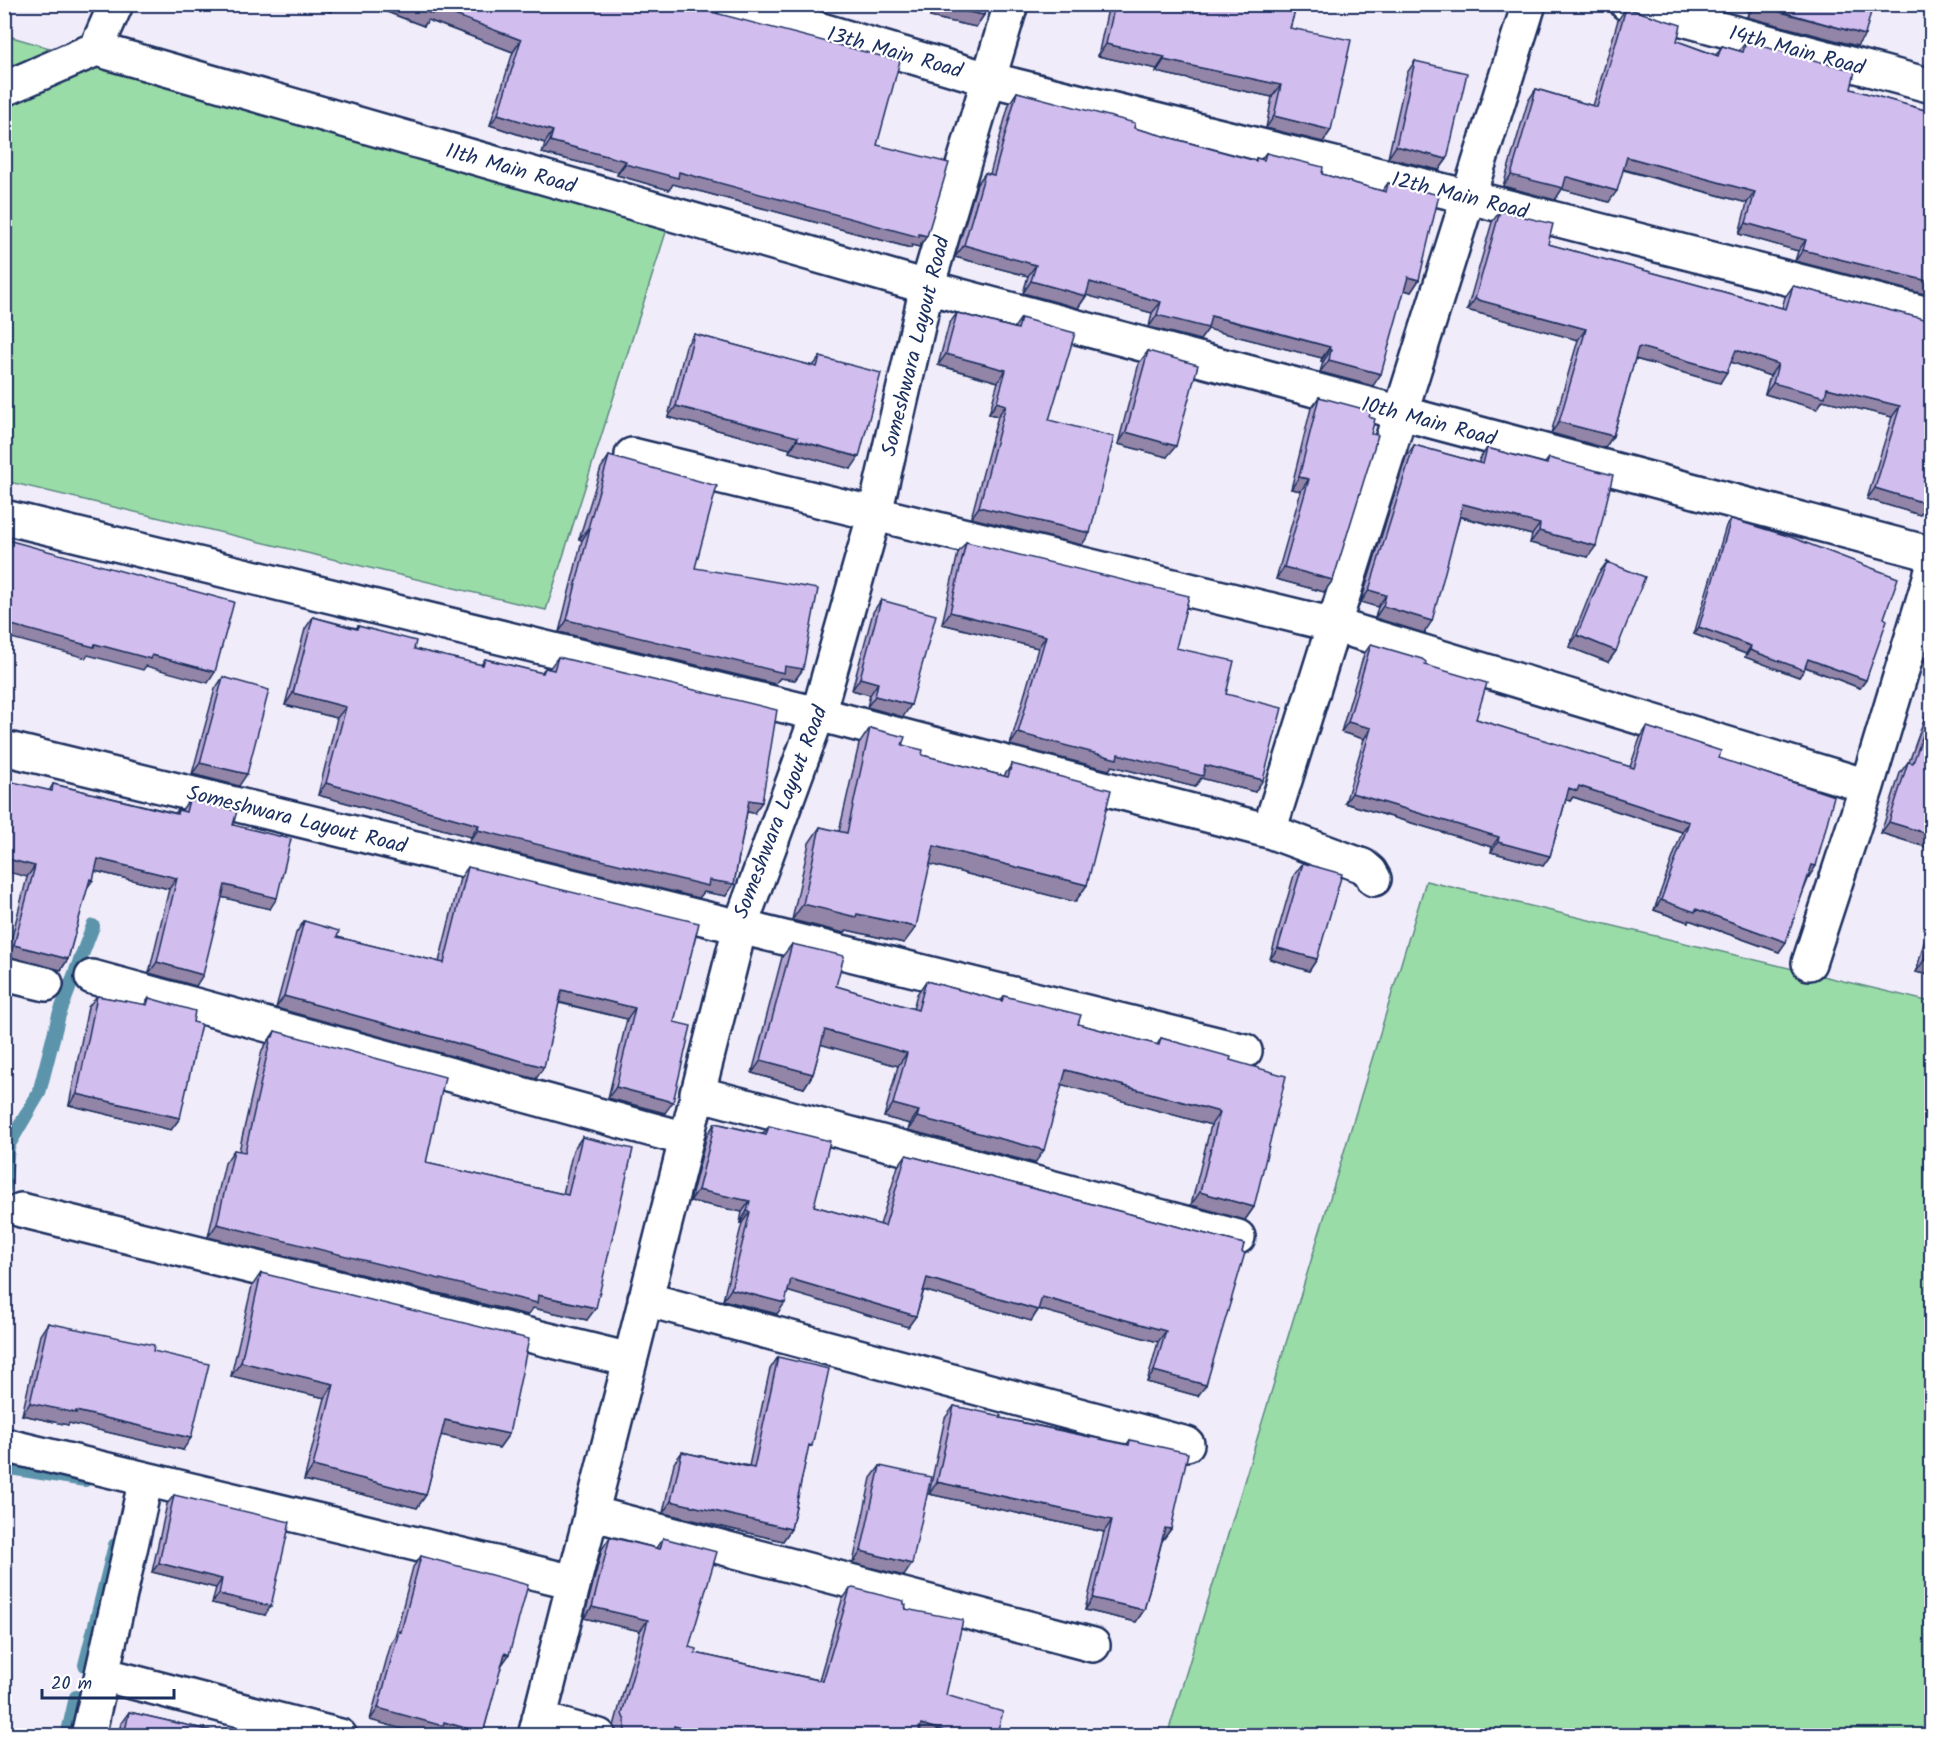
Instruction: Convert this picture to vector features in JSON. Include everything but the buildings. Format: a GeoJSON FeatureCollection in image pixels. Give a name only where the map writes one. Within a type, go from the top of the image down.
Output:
{"type":"FeatureCollection","features":[{"type":"Feature","properties":{"kind":"street"},"geometry":{"type":"LineString","coordinates":[[4,89],[96,49],[116,4]]}},
{"type":"Feature","properties":{"kind":"street","name":"13th Main Road"},"geometry":{"type":"LineString","coordinates":[[733,4],[988,79]]}},
{"type":"Feature","properties":{"kind":"street","name":"Someshwara Layout Road"},"geometry":{"type":"LineString","coordinates":[[4,748],[740,927],[818,714],[875,513],[927,287],[1011,4]]}},
{"type":"Feature","properties":{"kind":"street"},"geometry":{"type":"LineString","coordinates":[[1269,831],[1529,4]]}},
{"type":"Feature","properties":{"kind":"street","name":"14th Main Road"},"geometry":{"type":"LineString","coordinates":[[1627,4],[1932,86]]}},
{"type":"Feature","properties":{"kind":"street","name":"11th Main Road"},"geometry":{"type":"LineString","coordinates":[[96,49],[927,287]]}},
{"type":"Feature","properties":{"kind":"street","name":"12th Main Road"},"geometry":{"type":"LineString","coordinates":[[988,79],[1469,197],[1932,315]]}},
{"type":"Feature","properties":{"kind":"street","name":"10th Main Road"},"geometry":{"type":"LineString","coordinates":[[927,287],[1932,554]]}},
{"type":"Feature","properties":{"kind":"street"},"geometry":{"type":"LineString","coordinates":[[632,455],[1334,625],[1867,786]]}},
{"type":"Feature","properties":{"kind":"street"},"geometry":{"type":"LineString","coordinates":[[4,517],[818,714],[1269,831],[1363,866],[1374,879]]}},
{"type":"Feature","properties":{"kind":"street"},"geometry":{"type":"LineString","coordinates":[[1809,963],[1867,786],[1932,571]]}},
{"type":"Feature","properties":{"kind":"street"},"geometry":{"type":"LineString","coordinates":[[599,1736],[537,1727],[740,927],[1245,1051]]}},
{"type":"Feature","properties":{"kind":"street"},"geometry":{"type":"LineString","coordinates":[[4,974],[46,984]]}},
{"type":"Feature","properties":{"kind":"street"},"geometry":{"type":"LineString","coordinates":[[92,977],[686,1139]]}},
{"type":"Feature","properties":{"kind":"street"},"geometry":{"type":"LineString","coordinates":[[697,1093],[1238,1237]]}},
{"type":"Feature","properties":{"kind":"street"},"geometry":{"type":"LineString","coordinates":[[21,1210],[630,1360]]}},
{"type":"Feature","properties":{"kind":"street"},"geometry":{"type":"LineString","coordinates":[[645,1299],[1187,1444]]}},
{"type":"Feature","properties":{"kind":"street"},"geometry":{"type":"LineString","coordinates":[[4,1445],[574,1582]]}},
{"type":"Feature","properties":{"kind":"street"},"geometry":{"type":"LineString","coordinates":[[88,1736],[146,1479]]}},
{"type":"Feature","properties":{"kind":"street"},"geometry":{"type":"LineString","coordinates":[[591,1513],[1093,1646]]}},
{"type":"Feature","properties":{"kind":"street"},"geometry":{"type":"LineString","coordinates":[[102,1674],[340,1736]]}},
{"type":"Feature","properties":{"kind":"green space"},"geometry":{"type":"Polygon","coordinates":[[[5,35],[667,229],[546,610],[5,481],[5,35]]]}},
{"type":"Feature","properties":{"kind":"green space"},"geometry":{"type":"Polygon","coordinates":[[[1426,881],[1931,1002],[1931,1735],[1167,1736],[1426,881]]]}},
{"type":"Feature","properties":{"kind":"waterway"},"geometry":{"type":"LineString","coordinates":[[4,1189],[8,1146],[39,1093],[59,1015],[93,926]]}},
{"type":"Feature","properties":{"kind":"waterway"},"geometry":{"type":"LineString","coordinates":[[4,1467],[85,1480]]}},
{"type":"Feature","properties":{"kind":"waterway"},"geometry":{"type":"LineString","coordinates":[[85,1665],[115,1545]]}},
{"type":"Feature","properties":{"kind":"waterway"},"geometry":{"type":"LineString","coordinates":[[67,1736],[76,1697]]}}]}
